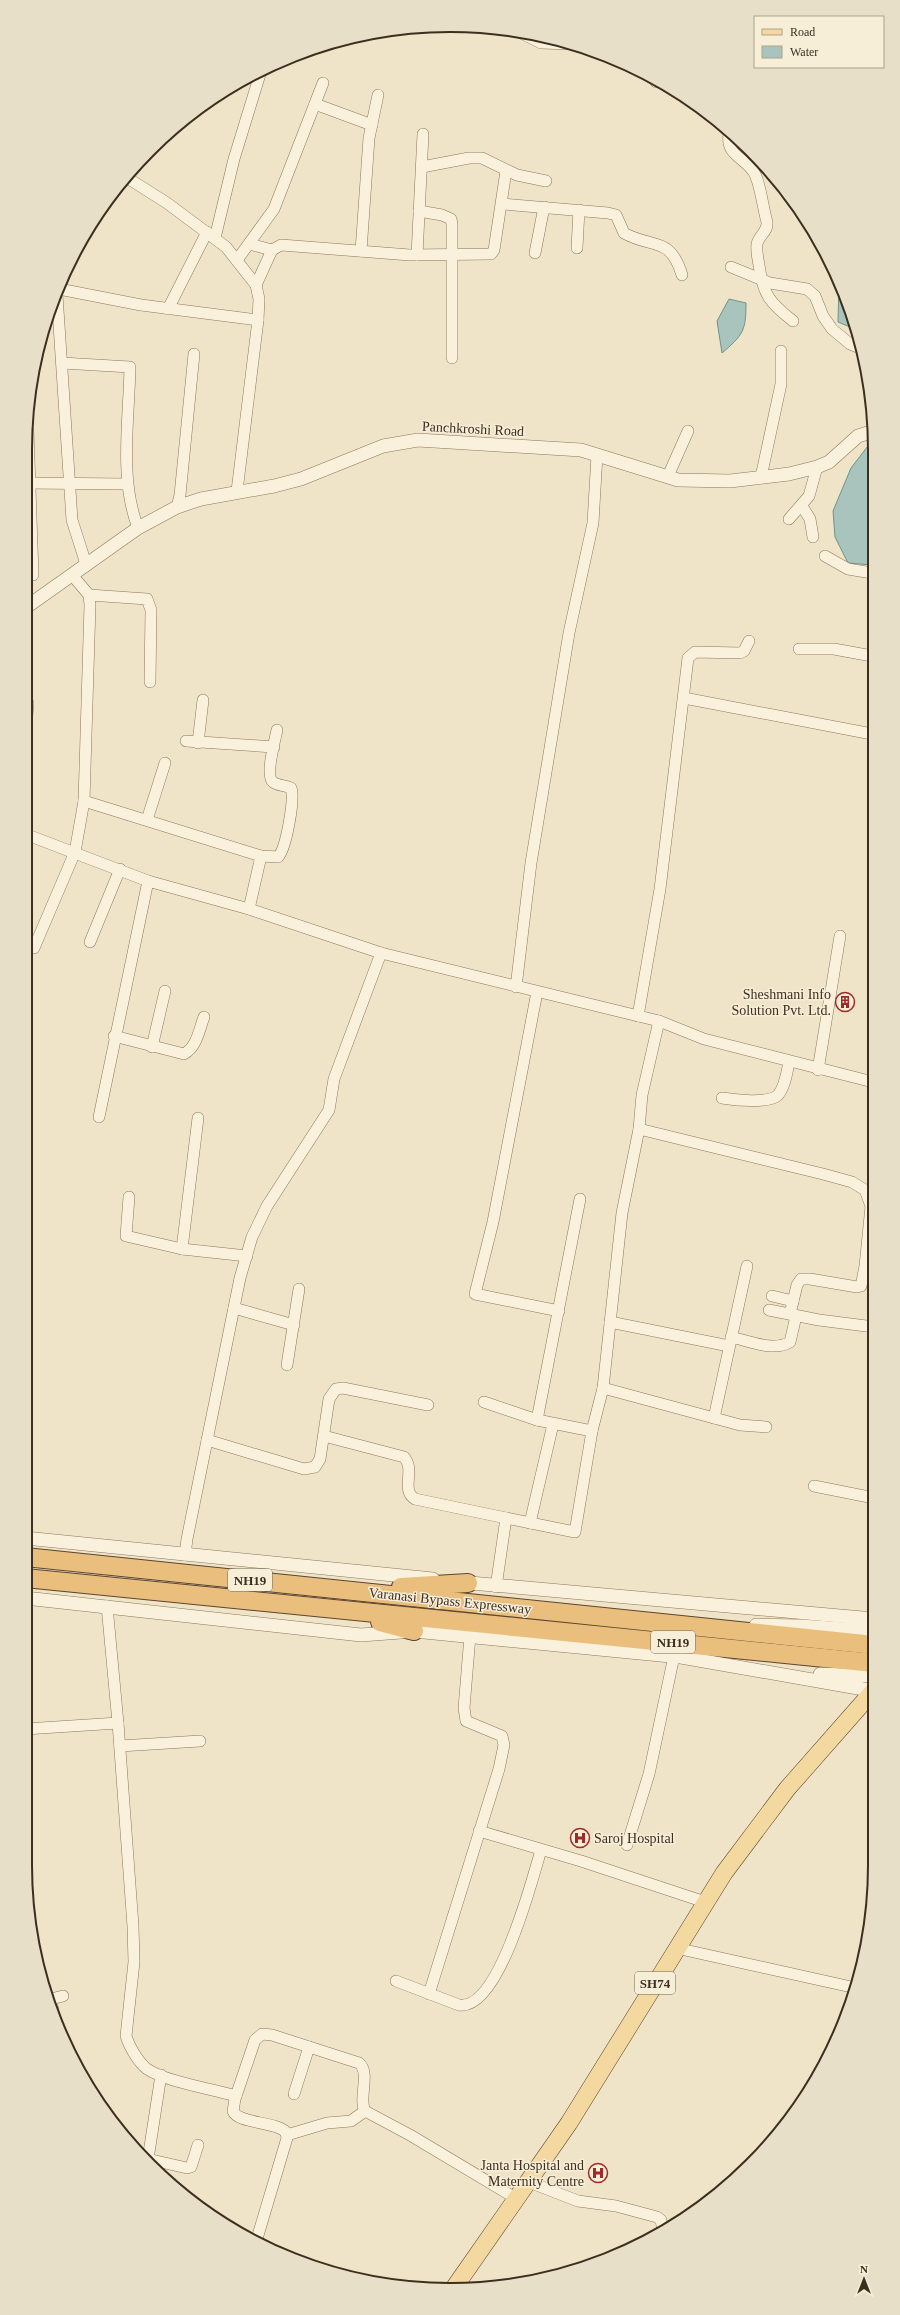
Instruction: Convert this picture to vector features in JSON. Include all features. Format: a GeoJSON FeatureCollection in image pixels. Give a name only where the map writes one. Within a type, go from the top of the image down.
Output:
{"type":"FeatureCollection","features":[{"type":"Feature","properties":{"kind":"highway","name":"Varanasi Bypass Expressway"},"geometry":{"type":"LineString","coordinates":[[32,1558],[324,1587],[474,1604],[690,1624],[868,1644]]}},
{"type":"Feature","properties":{"kind":"highway","name":"Varanasi Bypass Expressway"},"geometry":{"type":"LineString","coordinates":[[32,1579],[333,1609],[471,1629],[868,1680]]}},
{"type":"Feature","properties":{"kind":"highway"},"geometry":{"type":"LineString","coordinates":[[324,1587],[412,1587],[468,1583]]}},
{"type":"Feature","properties":{"kind":"highway"},"geometry":{"type":"LineString","coordinates":[[333,1609],[414,1631]]}},
{"type":"Feature","properties":{"kind":"main road","name":"SH74"},"geometry":{"type":"LineString","coordinates":[[458,2283],[569,2123],[705,1902],[769,1812],[868,1688]]}},
{"type":"Feature","properties":{"kind":"street"},"geometry":{"type":"LineString","coordinates":[[168,309],[211,235],[259,78]]}},
{"type":"Feature","properties":{"kind":"street"},"geometry":{"type":"LineString","coordinates":[[237,260],[274,209],[323,83]]}},
{"type":"Feature","properties":{"kind":"street"},"geometry":{"type":"LineString","coordinates":[[361,252],[372,125],[378,95]]}},
{"type":"Feature","properties":{"kind":"street"},"geometry":{"type":"LineString","coordinates":[[315,104],[372,125]]}},
{"type":"Feature","properties":{"kind":"street"},"geometry":{"type":"LineString","coordinates":[[417,255],[424,134]]}},
{"type":"Feature","properties":{"kind":"street"},"geometry":{"type":"LineString","coordinates":[[729,139],[729,148],[734,155],[754,171],[767,222],[766,230],[757,244],[761,279],[765,293],[771,302],[793,321]]}},
{"type":"Feature","properties":{"kind":"street"},"geometry":{"type":"LineString","coordinates":[[422,166],[469,158],[482,158],[506,171],[546,181]]}},
{"type":"Feature","properties":{"kind":"street"},"geometry":{"type":"LineString","coordinates":[[256,285],[272,250],[281,245],[417,255],[486,255],[494,250],[503,204],[506,171]]}},
{"type":"Feature","properties":{"kind":"street"},"geometry":{"type":"LineString","coordinates":[[131,180],[167,203],[226,247],[256,285],[259,300],[258,320],[237,491]]}},
{"type":"Feature","properties":{"kind":"street"},"geometry":{"type":"LineString","coordinates":[[503,204],[579,210],[616,215],[624,233],[670,250],[679,264],[682,275]]}},
{"type":"Feature","properties":{"kind":"street"},"geometry":{"type":"LineString","coordinates":[[535,252],[544,207]]}},
{"type":"Feature","properties":{"kind":"street"},"geometry":{"type":"LineString","coordinates":[[577,248],[579,210]]}},
{"type":"Feature","properties":{"kind":"street"},"geometry":{"type":"LineString","coordinates":[[419,211],[442,215],[451,219],[452,358]]}},
{"type":"Feature","properties":{"kind":"street"},"geometry":{"type":"LineString","coordinates":[[249,244],[272,250]]}},
{"type":"Feature","properties":{"kind":"street"},"geometry":{"type":"LineString","coordinates":[[731,267],[761,279],[803,287],[812,292],[823,316],[832,329],[850,344],[855,346]]}},
{"type":"Feature","properties":{"kind":"street"},"geometry":{"type":"LineString","coordinates":[[64,290],[168,309],[258,320]]}},
{"type":"Feature","properties":{"kind":"street"},"geometry":{"type":"LineString","coordinates":[[58,306],[72,520],[86,564]]}},
{"type":"Feature","properties":{"kind":"street"},"geometry":{"type":"LineString","coordinates":[[761,477],[781,384],[781,352]]}},
{"type":"Feature","properties":{"kind":"street"},"geometry":{"type":"LineString","coordinates":[[177,508],[180,496],[194,354]]}},
{"type":"Feature","properties":{"kind":"street"},"geometry":{"type":"LineString","coordinates":[[62,362],[130,367],[127,484],[130,507],[138,528]]}},
{"type":"Feature","properties":{"kind":"street"},"geometry":{"type":"LineString","coordinates":[[668,476],[688,431]]}},
{"type":"Feature","properties":{"kind":"street","name":"Panchkroshi Road"},"geometry":{"type":"LineString","coordinates":[[32,603],[138,528],[177,508],[237,491],[274,486],[301,479],[383,446],[418,440],[581,450],[678,480],[730,481],[789,474],[817,467],[829,462],[858,436],[867,433]]}},
{"type":"Feature","properties":{"kind":"street"},"geometry":{"type":"LineString","coordinates":[[516,987],[531,863],[569,633],[593,523],[597,455]]}},
{"type":"Feature","properties":{"kind":"street"},"geometry":{"type":"LineString","coordinates":[[789,518],[802,506],[809,496],[817,467]]}},
{"type":"Feature","properties":{"kind":"street"},"geometry":{"type":"LineString","coordinates":[[32,483],[127,484]]}},
{"type":"Feature","properties":{"kind":"street"},"geometry":{"type":"LineString","coordinates":[[802,506],[810,519],[813,537]]}},
{"type":"Feature","properties":{"kind":"street"},"geometry":{"type":"LineString","coordinates":[[32,544],[34,575]]}},
{"type":"Feature","properties":{"kind":"street"},"geometry":{"type":"LineString","coordinates":[[825,556],[848,570],[868,572]]}},
{"type":"Feature","properties":{"kind":"street"},"geometry":{"type":"LineString","coordinates":[[34,948],[75,852],[84,801],[89,595],[72,575]]}},
{"type":"Feature","properties":{"kind":"street"},"geometry":{"type":"LineString","coordinates":[[89,595],[147,599],[150,603],[150,682]]}},
{"type":"Feature","properties":{"kind":"street"},"geometry":{"type":"LineString","coordinates":[[638,1016],[660,889],[690,654],[695,652],[740,653],[744,651],[749,641]]}},
{"type":"Feature","properties":{"kind":"street"},"geometry":{"type":"LineString","coordinates":[[799,649],[834,649],[868,655]]}},
{"type":"Feature","properties":{"kind":"street"},"geometry":{"type":"LineString","coordinates":[[684,698],[868,733]]}},
{"type":"Feature","properties":{"kind":"street"},"geometry":{"type":"LineString","coordinates":[[198,743],[203,700]]}},
{"type":"Feature","properties":{"kind":"street"},"geometry":{"type":"LineString","coordinates":[[84,801],[261,856],[274,858],[282,853],[293,797],[291,788],[274,783],[270,780],[270,769],[277,730]]}},
{"type":"Feature","properties":{"kind":"street"},"geometry":{"type":"LineString","coordinates":[[186,741],[274,747]]}},
{"type":"Feature","properties":{"kind":"street"},"geometry":{"type":"LineString","coordinates":[[147,820],[165,763]]}},
{"type":"Feature","properties":{"kind":"street"},"geometry":{"type":"LineString","coordinates":[[32,837],[148,881],[249,909],[381,953],[638,1016],[659,1022],[704,1039],[818,1070],[868,1081]]}},
{"type":"Feature","properties":{"kind":"street"},"geometry":{"type":"LineString","coordinates":[[249,909],[261,856]]}},
{"type":"Feature","properties":{"kind":"street"},"geometry":{"type":"LineString","coordinates":[[90,942],[120,870]]}},
{"type":"Feature","properties":{"kind":"street"},"geometry":{"type":"LineString","coordinates":[[99,1117],[114,1036],[148,881]]}},
{"type":"Feature","properties":{"kind":"street"},"geometry":{"type":"LineString","coordinates":[[818,1070],[840,936]]}},
{"type":"Feature","properties":{"kind":"street"},"geometry":{"type":"LineString","coordinates":[[185,1555],[207,1440],[246,1256],[267,1206],[329,1110],[334,1079],[381,953]]}},
{"type":"Feature","properties":{"kind":"street"},"geometry":{"type":"LineString","coordinates":[[152,1047],[165,991]]}},
{"type":"Feature","properties":{"kind":"street"},"geometry":{"type":"LineString","coordinates":[[537,992],[493,1222],[475,1294],[559,1312]]}},
{"type":"Feature","properties":{"kind":"street"},"geometry":{"type":"LineString","coordinates":[[114,1036],[184,1054],[190,1051],[204,1017]]}},
{"type":"Feature","properties":{"kind":"street"},"geometry":{"type":"LineString","coordinates":[[324,1436],[404,1457],[410,1466],[408,1492],[410,1496],[415,1499],[575,1532],[592,1431],[603,1388],[622,1213],[638,1130],[642,1095],[659,1022]]}},
{"type":"Feature","properties":{"kind":"street"},"geometry":{"type":"LineString","coordinates":[[722,1098],[741,1101],[772,1098],[778,1095],[782,1087],[789,1062]]}},
{"type":"Feature","properties":{"kind":"street"},"geometry":{"type":"LineString","coordinates":[[182,1249],[198,1118]]}},
{"type":"Feature","properties":{"kind":"street"},"geometry":{"type":"LineString","coordinates":[[638,1130],[852,1182],[865,1190],[868,1198]]}},
{"type":"Feature","properties":{"kind":"street"},"geometry":{"type":"LineString","coordinates":[[129,1196],[126,1236],[182,1249],[246,1256]]}},
{"type":"Feature","properties":{"kind":"street"},"geometry":{"type":"LineString","coordinates":[[537,1420],[580,1199]]}},
{"type":"Feature","properties":{"kind":"street"},"geometry":{"type":"LineString","coordinates":[[714,1418],[747,1266]]}},
{"type":"Feature","properties":{"kind":"street"},"geometry":{"type":"LineString","coordinates":[[610,1322],[730,1342],[775,1347],[784,1346],[790,1342],[793,1301],[798,1281],[800,1279],[810,1279],[857,1287],[863,1282],[868,1270]]}},
{"type":"Feature","properties":{"kind":"street"},"geometry":{"type":"LineString","coordinates":[[287,1365],[299,1289]]}},
{"type":"Feature","properties":{"kind":"street"},"geometry":{"type":"LineString","coordinates":[[772,1296],[793,1301]]}},
{"type":"Feature","properties":{"kind":"street"},"geometry":{"type":"LineString","coordinates":[[234,1308],[294,1325]]}},
{"type":"Feature","properties":{"kind":"street"},"geometry":{"type":"LineString","coordinates":[[769,1310],[868,1326]]}},
{"type":"Feature","properties":{"kind":"street"},"geometry":{"type":"LineString","coordinates":[[207,1440],[304,1469],[311,1469],[316,1467],[320,1459],[329,1400],[331,1393],[336,1389],[343,1388],[428,1405]]}},
{"type":"Feature","properties":{"kind":"street"},"geometry":{"type":"LineString","coordinates":[[603,1388],[740,1425],[766,1427]]}},
{"type":"Feature","properties":{"kind":"street"},"geometry":{"type":"LineString","coordinates":[[484,1402],[537,1420],[592,1431]]}},
{"type":"Feature","properties":{"kind":"street"},"geometry":{"type":"LineString","coordinates":[[530,1523],[553,1424]]}},
{"type":"Feature","properties":{"kind":"street"},"geometry":{"type":"LineString","coordinates":[[814,1486],[868,1497]]}},
{"type":"Feature","properties":{"kind":"street"},"geometry":{"type":"LineString","coordinates":[[496,1587],[506,1518]]}},
{"type":"Feature","properties":{"kind":"street"},"geometry":{"type":"LineString","coordinates":[[32,1539],[496,1587],[868,1618]]}},
{"type":"Feature","properties":{"kind":"street"},"geometry":{"type":"LineString","coordinates":[[32,1599],[361,1635],[471,1629],[674,1656],[766,1671],[868,1680]]}},
{"type":"Feature","properties":{"kind":"street"},"geometry":{"type":"LineString","coordinates":[[107,1606],[120,1746],[125,1826],[130,1867],[134,1940],[132,1985],[126,2036],[128,2045],[146,2068],[161,2075],[236,2096]]}},
{"type":"Feature","properties":{"kind":"street"},"geometry":{"type":"LineString","coordinates":[[690,1624],[801,1626],[868,1632]]}},
{"type":"Feature","properties":{"kind":"street"},"geometry":{"type":"LineString","coordinates":[[429,1994],[499,1769],[504,1745],[502,1736],[470,1724],[466,1721],[464,1708],[471,1629]]}},
{"type":"Feature","properties":{"kind":"street"},"geometry":{"type":"LineString","coordinates":[[627,1845],[649,1774],[674,1656]]}},
{"type":"Feature","properties":{"kind":"street"},"geometry":{"type":"LineString","coordinates":[[32,1729],[118,1723]]}},
{"type":"Feature","properties":{"kind":"street"},"geometry":{"type":"LineString","coordinates":[[120,1746],[200,1742]]}},
{"type":"Feature","properties":{"kind":"street"},"geometry":{"type":"LineString","coordinates":[[480,1831],[580,1861],[705,1902]]}},
{"type":"Feature","properties":{"kind":"street"},"geometry":{"type":"LineString","coordinates":[[396,1981],[465,2006],[469,2005],[485,1990],[504,1960],[510,1947],[541,1850]]}},
{"type":"Feature","properties":{"kind":"street"},"geometry":{"type":"LineString","coordinates":[[676,1948],[850,1987]]}},
{"type":"Feature","properties":{"kind":"street"},"geometry":{"type":"LineString","coordinates":[[54,1999],[62,1996]]}},
{"type":"Feature","properties":{"kind":"street"},"geometry":{"type":"LineString","coordinates":[[258,2236],[287,2135],[286,2132],[280,2127],[235,2115],[233,2107],[236,2096],[258,2036],[272,2035],[362,2066],[364,2077],[362,2101],[365,2111],[410,2134],[517,2199]]}},
{"type":"Feature","properties":{"kind":"street"},"geometry":{"type":"LineString","coordinates":[[294,2094],[309,2047]]}},
{"type":"Feature","properties":{"kind":"street"},"geometry":{"type":"LineString","coordinates":[[147,2153],[161,2075]]}},
{"type":"Feature","properties":{"kind":"street"},"geometry":{"type":"LineString","coordinates":[[287,2135],[327,2123],[351,2121],[365,2111]]}},
{"type":"Feature","properties":{"kind":"street"},"geometry":{"type":"LineString","coordinates":[[154,2161],[187,2168],[190,2167],[198,2145]]}},
{"type":"Feature","properties":{"kind":"street"},"geometry":{"type":"LineString","coordinates":[[529,2182],[578,2201],[616,2206],[657,2217],[661,2220],[662,2225]]}},
{"type":"Feature","properties":{"kind":"water"},"geometry":{"type":"Polygon","coordinates":[[[839,297],[849,327],[838,322],[839,297]]]}},
{"type":"Feature","properties":{"kind":"water"},"geometry":{"type":"Polygon","coordinates":[[[729,299],[746,303],[745,320],[739,337],[722,353],[717,321],[729,299]]]}},
{"type":"Feature","properties":{"kind":"water"},"geometry":{"type":"Polygon","coordinates":[[[868,446],[868,565],[848,563],[835,537],[833,511],[851,468],[868,446]]]}},
{"type":"Feature","properties":{"kind":"place","name":"Sheshmani Info Solution Pvt. Ltd."},"geometry":{"type":"Point","coordinates":[845,1002]}},
{"type":"Feature","properties":{"kind":"place","name":"Saroj Hospital"},"geometry":{"type":"Point","coordinates":[580,1838]}},
{"type":"Feature","properties":{"kind":"place","name":"Janta Hospital and Maternity Centre"},"geometry":{"type":"Point","coordinates":[598,2173]}}]}
